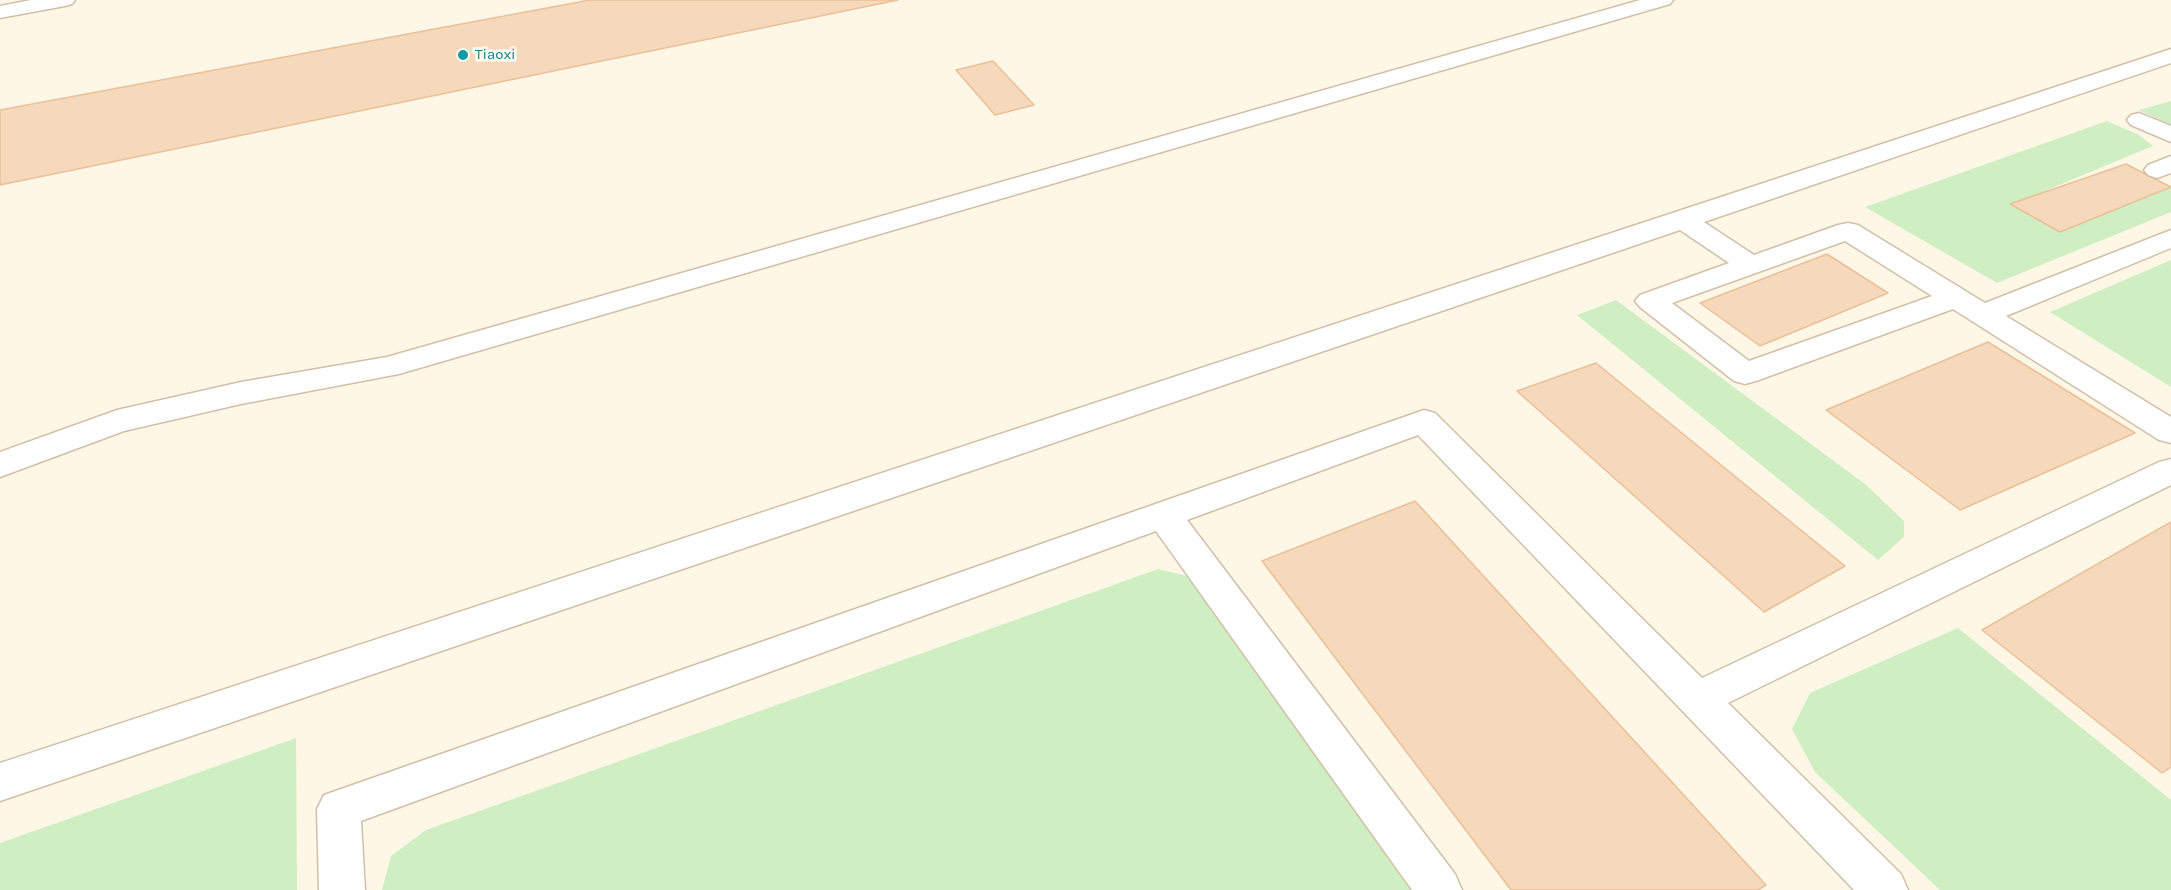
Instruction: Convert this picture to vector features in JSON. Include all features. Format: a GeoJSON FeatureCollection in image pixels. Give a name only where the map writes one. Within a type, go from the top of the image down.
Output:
{"type":"FeatureCollection","features":[{"type":"Feature","properties":{"kind":"street"},"geometry":{"type":"LineString","coordinates":[[0,12],[65,0]]}},
{"type":"Feature","properties":{"kind":"street"},"geometry":{"type":"LineString","coordinates":[[0,465],[117,420],[241,393],[388,367],[1663,0]]}},
{"type":"Feature","properties":{"kind":"street"},"geometry":{"type":"LineString","coordinates":[[0,782],[2171,56]]}},
{"type":"Feature","properties":{"kind":"street"},"geometry":{"type":"LineString","coordinates":[[2139,120],[2171,135]]}},
{"type":"Feature","properties":{"kind":"street"},"geometry":{"type":"LineString","coordinates":[[1682,220],[1751,265]]}},
{"type":"Feature","properties":{"kind":"street"},"geometry":{"type":"LineString","coordinates":[[1955,298],[1745,374],[1650,301],[1848,231],[2171,432]]}},
{"type":"Feature","properties":{"kind":"street"},"geometry":{"type":"LineString","coordinates":[[1983,315],[2171,238]]}},
{"type":"Feature","properties":{"kind":"street"},"geometry":{"type":"LineString","coordinates":[[342,890],[339,809],[1424,421],[1884,890]]}},
{"type":"Feature","properties":{"kind":"street"},"geometry":{"type":"LineString","coordinates":[[1697,699],[2171,471]]}},
{"type":"Feature","properties":{"kind":"street"},"geometry":{"type":"LineString","coordinates":[[1163,514],[1439,890]]}},
{"type":"Feature","properties":{"kind":"green space"},"geometry":{"type":"Polygon","coordinates":[[[2171,101],[2171,125],[2139,110],[2171,101]]]}},
{"type":"Feature","properties":{"kind":"green space"},"geometry":{"type":"Polygon","coordinates":[[[2107,121],[2139,135],[2153,146],[2011,205],[2060,232],[2171,187],[2171,212],[1997,283],[1865,207],[2107,121]]]}},
{"type":"Feature","properties":{"kind":"green space"},"geometry":{"type":"Polygon","coordinates":[[[2171,260],[2171,387],[2050,312],[2171,260]]]}},
{"type":"Feature","properties":{"kind":"green space"},"geometry":{"type":"Polygon","coordinates":[[[1616,300],[1865,484],[1904,521],[1904,537],[1878,560],[1577,315],[1616,300]]]}},
{"type":"Feature","properties":{"kind":"green space"},"geometry":{"type":"Polygon","coordinates":[[[1158,569],[1191,577],[1410,890],[382,890],[391,856],[426,830],[1158,569]]]}},
{"type":"Feature","properties":{"kind":"green space"},"geometry":{"type":"Polygon","coordinates":[[[1958,628],[2171,800],[2171,890],[1940,890],[1815,772],[1792,729],[1810,693],[1958,628]]]}},
{"type":"Feature","properties":{"kind":"green space"},"geometry":{"type":"Polygon","coordinates":[[[296,738],[297,890],[0,890],[0,843],[296,738]]]}},
{"type":"Feature","properties":{"kind":"building","name":"Tiaoxi"},"geometry":{"type":"Polygon","coordinates":[[[590,0],[898,0],[0,185],[0,110],[590,0]]]}},
{"type":"Feature","properties":{"kind":"building"},"geometry":{"type":"Polygon","coordinates":[[[993,61],[1034,105],[995,115],[956,70],[993,61]]]}},
{"type":"Feature","properties":{"kind":"building"},"geometry":{"type":"Polygon","coordinates":[[[2126,164],[2171,187],[2060,232],[2010,204],[2126,164]]]}},
{"type":"Feature","properties":{"kind":"building"},"geometry":{"type":"Polygon","coordinates":[[[1827,254],[1888,293],[1760,346],[1700,303],[1827,254]]]}},
{"type":"Feature","properties":{"kind":"building"},"geometry":{"type":"Polygon","coordinates":[[[1988,342],[2135,433],[1960,510],[1826,410],[1988,342]]]}},
{"type":"Feature","properties":{"kind":"building"},"geometry":{"type":"Polygon","coordinates":[[[1596,363],[1845,566],[1764,612],[1517,391],[1596,363]]]}},
{"type":"Feature","properties":{"kind":"building"},"geometry":{"type":"Polygon","coordinates":[[[1415,501],[1766,885],[1758,890],[1511,890],[1262,561],[1415,501]]]}},
{"type":"Feature","properties":{"kind":"building"},"geometry":{"type":"Polygon","coordinates":[[[2171,522],[2171,767],[2162,773],[1982,630],[2171,522]]]}},
{"type":"Feature","properties":{"kind":"place","name":"Tiaoxi"},"geometry":{"type":"Point","coordinates":[463,55]}}]}
